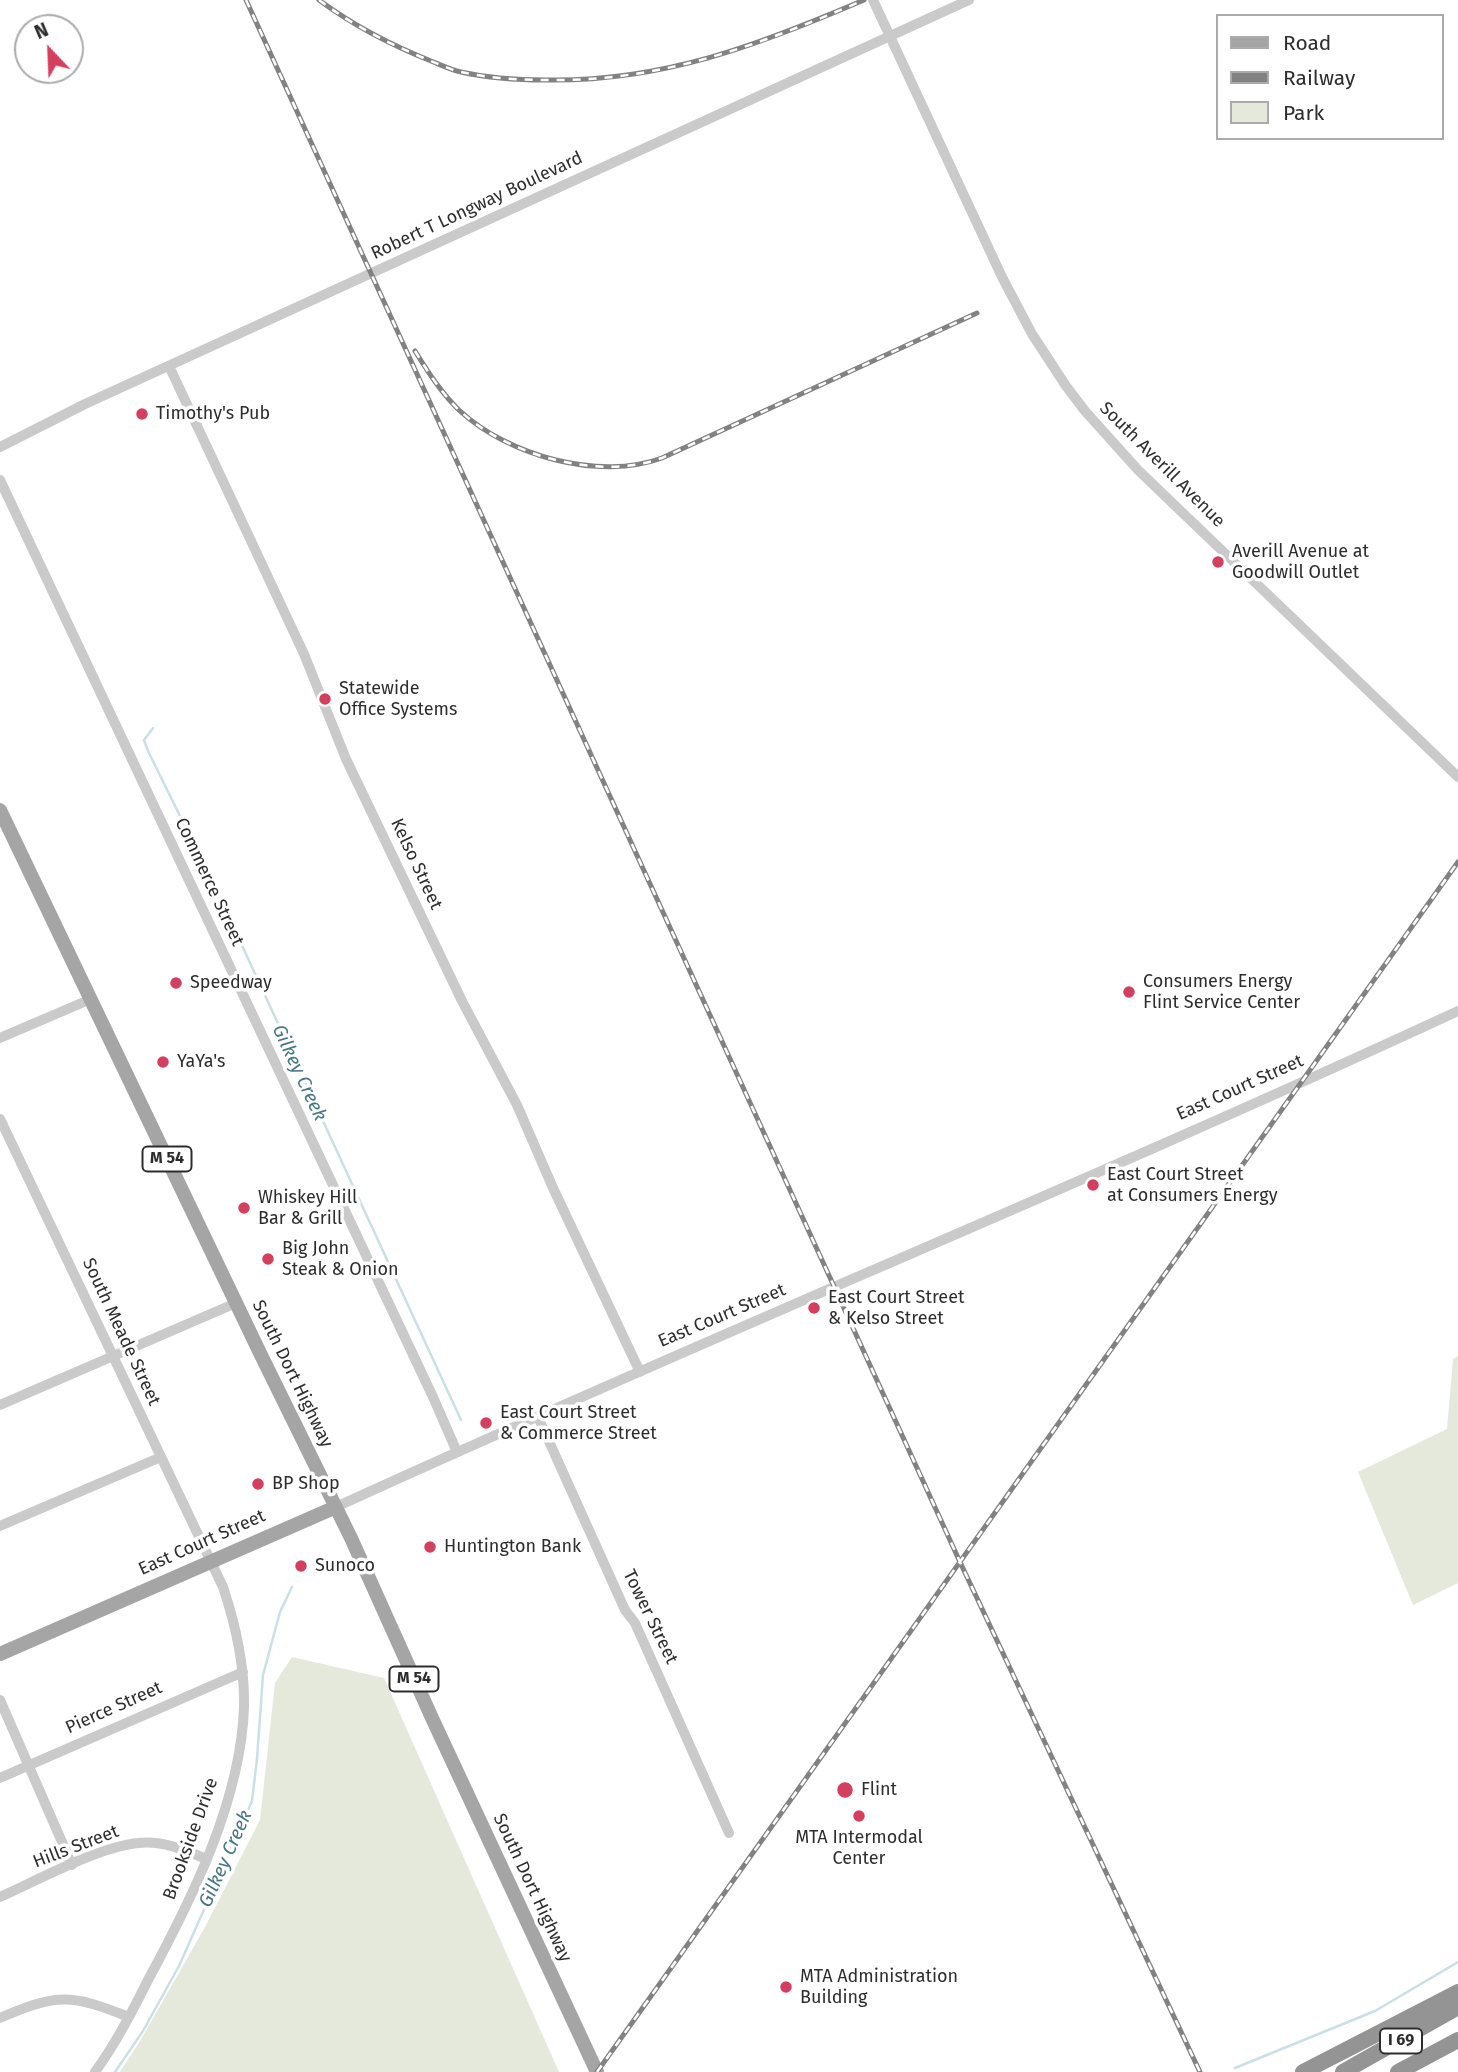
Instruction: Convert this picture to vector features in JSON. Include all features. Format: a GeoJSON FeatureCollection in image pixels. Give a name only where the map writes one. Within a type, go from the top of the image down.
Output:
{"type":"FeatureCollection","features":[{"type":"Feature","properties":{"kind":"highway"},"geometry":{"type":"LineString","coordinates":[[1303,2072],[1458,1993]]}},
{"type":"Feature","properties":{"kind":"highway","name":"I 69"},"geometry":{"type":"LineString","coordinates":[[1343,2072],[1458,2007]]}},
{"type":"Feature","properties":{"kind":"highway","name":"I 69"},"geometry":{"type":"LineString","coordinates":[[1401,2072],[1458,2040]]}},
{"type":"Feature","properties":{"kind":"main road","name":"South Dort Highway"},"geometry":{"type":"LineString","coordinates":[[0,810],[336,1507],[597,2072]]}},
{"type":"Feature","properties":{"kind":"main road","name":"East Court Street"},"geometry":{"type":"LineString","coordinates":[[0,1654],[336,1507]]}},
{"type":"Feature","properties":{"kind":"street","name":"South Averill Avenue"},"geometry":{"type":"LineString","coordinates":[[873,0],[1015,304],[1066,386],[1107,438],[1138,470],[1458,777]]}},
{"type":"Feature","properties":{"kind":"street","name":"Robert T Longway Boulevard"},"geometry":{"type":"LineString","coordinates":[[0,447],[85,404],[891,38],[969,0]]}},
{"type":"Feature","properties":{"kind":"street","name":"Kelso Street"},"geometry":{"type":"LineString","coordinates":[[169,366],[304,654],[346,759],[462,1001],[517,1105],[553,1188],[640,1371]]}},
{"type":"Feature","properties":{"kind":"street","name":"Commerce Street"},"geometry":{"type":"LineString","coordinates":[[0,480],[457,1452]]}},
{"type":"Feature","properties":{"kind":"street"},"geometry":{"type":"LineString","coordinates":[[0,1038],[91,999]]}},
{"type":"Feature","properties":{"kind":"street","name":"East Court Street"},"geometry":{"type":"LineString","coordinates":[[336,1507],[1458,1012]]}},
{"type":"Feature","properties":{"kind":"street","name":"South Meade Street"},"geometry":{"type":"LineString","coordinates":[[0,1119],[211,1561]]}},
{"type":"Feature","properties":{"kind":"street"},"geometry":{"type":"LineString","coordinates":[[0,1405],[236,1303]]}},
{"type":"Feature","properties":{"kind":"street","name":"Tower Street"},"geometry":{"type":"LineString","coordinates":[[538,1418],[625,1610],[635,1623],[729,1833]]}},
{"type":"Feature","properties":{"kind":"street"},"geometry":{"type":"LineString","coordinates":[[0,1527],[161,1457]]}},
{"type":"Feature","properties":{"kind":"street","name":"Brookside Drive"},"geometry":{"type":"LineString","coordinates":[[95,2072],[113,2047],[173,1935],[206,1859],[232,1782],[244,1709],[243,1672],[234,1622],[211,1561]]}},
{"type":"Feature","properties":{"kind":"street","name":"Pierce Street"},"geometry":{"type":"LineString","coordinates":[[0,1778],[243,1672]]}},
{"type":"Feature","properties":{"kind":"street"},"geometry":{"type":"LineString","coordinates":[[0,1700],[72,1865]]}},
{"type":"Feature","properties":{"kind":"street","name":"Hills Street"},"geometry":{"type":"LineString","coordinates":[[0,1897],[111,1849],[139,1843],[178,1847],[206,1859]]}},
{"type":"Feature","properties":{"kind":"street"},"geometry":{"type":"LineString","coordinates":[[0,2018],[29,2005],[61,1998],[96,2003],[129,2017]]}},
{"type":"Feature","properties":{"kind":"green space"},"geometry":{"type":"Polygon","coordinates":[[[1458,1356],[1458,1583],[1413,1605],[1358,1472],[1447,1429],[1453,1359],[1458,1356]]]}},
{"type":"Feature","properties":{"kind":"green space"},"geometry":{"type":"Polygon","coordinates":[[[292,1657],[384,1678],[559,2072],[120,2072],[205,1927],[260,1820],[275,1683],[292,1657]]]}},
{"type":"Feature","properties":{"kind":"waterway","name":"Gilkey Creek"},"geometry":{"type":"LineString","coordinates":[[153,728],[144,740],[148,751],[215,887],[461,1420]]}},
{"type":"Feature","properties":{"kind":"waterway","name":"Gilkey Creek"},"geometry":{"type":"LineString","coordinates":[[115,2072],[143,2031],[179,1966],[252,1801],[263,1675],[280,1612],[292,1587]]}},
{"type":"Feature","properties":{"kind":"waterway"},"geometry":{"type":"LineString","coordinates":[[1235,2068],[1375,2011],[1458,1962]]}},
{"type":"Feature","properties":{"kind":"railway"},"geometry":{"type":"LineString","coordinates":[[246,0],[960,1562],[1200,2072]]}},
{"type":"Feature","properties":{"kind":"railway"},"geometry":{"type":"LineString","coordinates":[[319,0],[373,34],[450,69],[492,77],[546,80],[630,75],[709,58],[786,32],[864,0]]}},
{"type":"Feature","properties":{"kind":"railway"},"geometry":{"type":"LineString","coordinates":[[415,351],[430,375],[460,411],[503,441],[556,460],[611,467],[662,458],[977,313]]}},
{"type":"Feature","properties":{"kind":"railway"},"geometry":{"type":"LineString","coordinates":[[597,2072],[1458,862]]}},
{"type":"Feature","properties":{"kind":"place","name":"Timothy's Pub"},"geometry":{"type":"Point","coordinates":[142,414]}},
{"type":"Feature","properties":{"kind":"place","name":"Averill Avenue at Goodwill Outlet"},"geometry":{"type":"Point","coordinates":[1218,562]}},
{"type":"Feature","properties":{"kind":"place","name":"Statewide Office Systems"},"geometry":{"type":"Point","coordinates":[325,699]}},
{"type":"Feature","properties":{"kind":"place","name":"Speedway"},"geometry":{"type":"Point","coordinates":[176,983]}},
{"type":"Feature","properties":{"kind":"place","name":"Consumers Energy Flint Service Center"},"geometry":{"type":"Point","coordinates":[1129,992]}},
{"type":"Feature","properties":{"kind":"place","name":"YaYa's"},"geometry":{"type":"Point","coordinates":[163,1062]}},
{"type":"Feature","properties":{"kind":"place","name":"East Court Street at Consumers Energy"},"geometry":{"type":"Point","coordinates":[1093,1185]}},
{"type":"Feature","properties":{"kind":"place","name":"Whiskey Hill Bar & Grill"},"geometry":{"type":"Point","coordinates":[244,1208]}},
{"type":"Feature","properties":{"kind":"place","name":"Big John Steak & Onion"},"geometry":{"type":"Point","coordinates":[268,1259]}},
{"type":"Feature","properties":{"kind":"place","name":"East Court Street & Kelso Street"},"geometry":{"type":"Point","coordinates":[814,1308]}},
{"type":"Feature","properties":{"kind":"place","name":"East Court Street & Commerce Street"},"geometry":{"type":"Point","coordinates":[486,1423]}},
{"type":"Feature","properties":{"kind":"place","name":"BP Shop"},"geometry":{"type":"Point","coordinates":[258,1484]}},
{"type":"Feature","properties":{"kind":"place","name":"Huntington Bank"},"geometry":{"type":"Point","coordinates":[430,1547]}},
{"type":"Feature","properties":{"kind":"place","name":"Sunoco"},"geometry":{"type":"Point","coordinates":[301,1566]}},
{"type":"Feature","properties":{"kind":"place","name":"Flint"},"geometry":{"type":"Point","coordinates":[845,1790]}},
{"type":"Feature","properties":{"kind":"place","name":"MTA Intermodal Center"},"geometry":{"type":"Point","coordinates":[859,1816]}},
{"type":"Feature","properties":{"kind":"place","name":"MTA Administration Building"},"geometry":{"type":"Point","coordinates":[786,1987]}}]}
